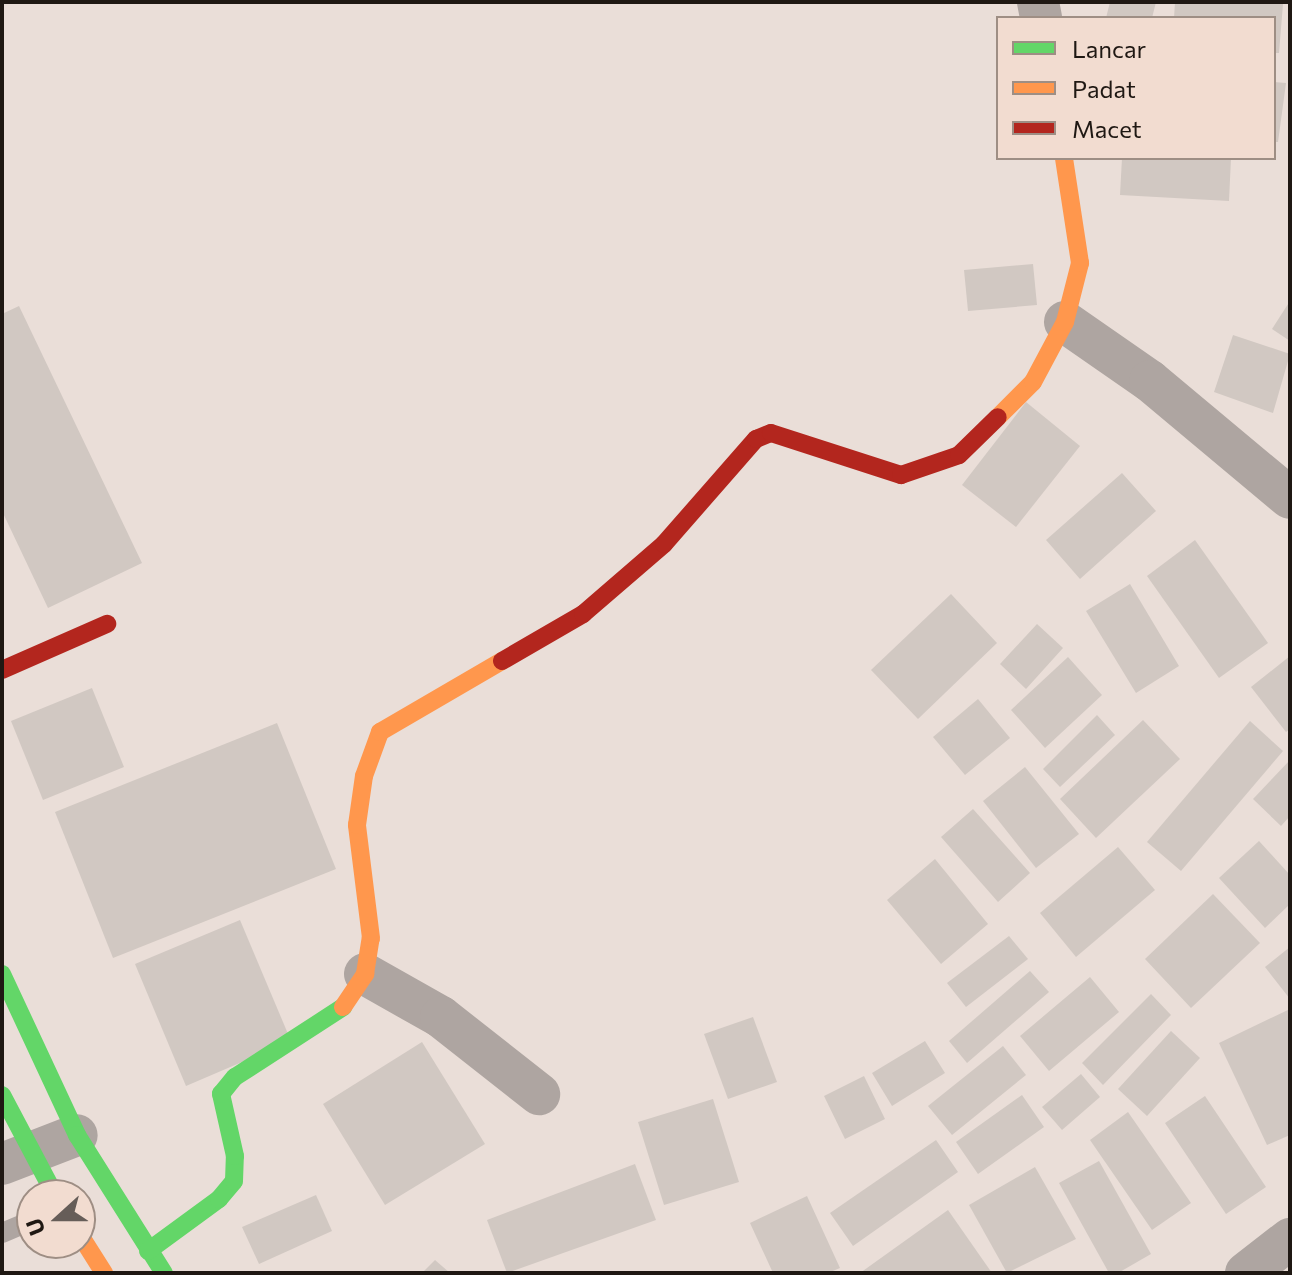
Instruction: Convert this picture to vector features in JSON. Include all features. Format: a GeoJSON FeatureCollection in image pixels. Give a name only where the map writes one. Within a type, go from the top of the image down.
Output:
{"type":"FeatureCollection","features":[{"type":"Feature","properties":{"kind":"main road"},"geometry":{"type":"LineString","coordinates":[[148,1251],[219,1199],[234,1181],[235,1156],[221,1094],[235,1077],[346,1005],[365,974],[371,938],[357,825],[364,776],[380,732],[583,614],[664,544],[756,439],[771,433],[901,475],[959,455],[1033,382],[1065,322],[1080,263],[1064,160]]}},
{"type":"Feature","properties":{"kind":"main road"},"geometry":{"type":"LineString","coordinates":[[2,670],[107,624]]}},
{"type":"Feature","properties":{"kind":"main road"},"geometry":{"type":"LineString","coordinates":[[2,974],[77,1135],[164,1273]]}},
{"type":"Feature","properties":{"kind":"main road"},"geometry":{"type":"LineString","coordinates":[[2,1095],[16,1159],[38,1179]]}},
{"type":"Feature","properties":{"kind":"street"},"geometry":{"type":"LineString","coordinates":[[1065,322],[1150,381],[1290,498]]}},
{"type":"Feature","properties":{"kind":"street"},"geometry":{"type":"LineString","coordinates":[[365,974],[441,1017],[539,1094]]}},
{"type":"Feature","properties":{"kind":"street"},"geometry":{"type":"LineString","coordinates":[[16,1159],[77,1135]]}},
{"type":"Feature","properties":{"kind":"street"},"geometry":{"type":"LineString","coordinates":[[1246,1273],[1290,1239]]}},
{"type":"Feature","properties":{"kind":"building"},"geometry":{"type":"Polygon","coordinates":[[[1110,2],[1156,2],[1152,16],[1106,16],[1110,2]]]}},
{"type":"Feature","properties":{"kind":"building"},"geometry":{"type":"Polygon","coordinates":[[[1175,2],[1283,4],[1279,53],[1276,53],[1276,16],[1174,16],[1175,2]]]}},
{"type":"Feature","properties":{"kind":"building"},"geometry":{"type":"Polygon","coordinates":[[[1276,82],[1286,83],[1276,142],[1276,82]]]}},
{"type":"Feature","properties":{"kind":"building"},"geometry":{"type":"Polygon","coordinates":[[[1122,160],[1231,160],[1229,201],[1120,195],[1122,160]]]}},
{"type":"Feature","properties":{"kind":"building"},"geometry":{"type":"Polygon","coordinates":[[[1033,264],[1037,305],[968,311],[964,270],[1033,264]]]}},
{"type":"Feature","properties":{"kind":"building"},"geometry":{"type":"Polygon","coordinates":[[[1290,301],[1290,341],[1272,329],[1290,301]]]}},
{"type":"Feature","properties":{"kind":"building"},"geometry":{"type":"Polygon","coordinates":[[[19,306],[142,563],[48,608],[2,511],[2,314],[19,306]]]}},
{"type":"Feature","properties":{"kind":"building"},"geometry":{"type":"Polygon","coordinates":[[[1233,335],[1290,354],[1273,413],[1214,392],[1233,335]]]}},
{"type":"Feature","properties":{"kind":"building"},"geometry":{"type":"Polygon","coordinates":[[[1026,402],[1080,446],[1016,527],[962,485],[1026,402]]]}},
{"type":"Feature","properties":{"kind":"building"},"geometry":{"type":"Polygon","coordinates":[[[1122,473],[1156,511],[1080,579],[1046,540],[1122,473]]]}},
{"type":"Feature","properties":{"kind":"building"},"geometry":{"type":"Polygon","coordinates":[[[1195,540],[1268,643],[1219,678],[1147,576],[1195,540]]]}},
{"type":"Feature","properties":{"kind":"building"},"geometry":{"type":"Polygon","coordinates":[[[1130,584],[1179,666],[1136,693],[1086,611],[1130,584]]]}},
{"type":"Feature","properties":{"kind":"building"},"geometry":{"type":"Polygon","coordinates":[[[951,594],[997,643],[918,719],[871,670],[951,594]]]}},
{"type":"Feature","properties":{"kind":"building"},"geometry":{"type":"Polygon","coordinates":[[[1037,624],[1063,648],[1026,689],[1000,664],[1037,624]]]}},
{"type":"Feature","properties":{"kind":"building"},"geometry":{"type":"Polygon","coordinates":[[[1290,656],[1290,729],[1286,732],[1251,687],[1290,656]]]}},
{"type":"Feature","properties":{"kind":"building"},"geometry":{"type":"Polygon","coordinates":[[[1068,657],[1102,695],[1045,748],[1011,710],[1068,657]]]}},
{"type":"Feature","properties":{"kind":"building"},"geometry":{"type":"Polygon","coordinates":[[[92,688],[124,767],[43,800],[11,721],[92,688]]]}},
{"type":"Feature","properties":{"kind":"building"},"geometry":{"type":"Polygon","coordinates":[[[978,699],[1010,738],[965,775],[933,737],[978,699]]]}},
{"type":"Feature","properties":{"kind":"building"},"geometry":{"type":"Polygon","coordinates":[[[1097,715],[1115,735],[1060,787],[1043,769],[1097,715]]]}},
{"type":"Feature","properties":{"kind":"building"},"geometry":{"type":"Polygon","coordinates":[[[1143,720],[1180,759],[1096,838],[1060,799],[1143,720]]]}},
{"type":"Feature","properties":{"kind":"building"},"geometry":{"type":"Polygon","coordinates":[[[1250,721],[1283,751],[1181,871],[1147,842],[1250,721]]]}},
{"type":"Feature","properties":{"kind":"building"},"geometry":{"type":"Polygon","coordinates":[[[277,723],[336,869],[113,958],[55,812],[277,723]]]}},
{"type":"Feature","properties":{"kind":"building"},"geometry":{"type":"Polygon","coordinates":[[[1290,760],[1290,816],[1281,826],[1253,799],[1290,760]]]}},
{"type":"Feature","properties":{"kind":"building"},"geometry":{"type":"Polygon","coordinates":[[[1025,767],[1079,834],[1036,868],[983,801],[1025,767]]]}},
{"type":"Feature","properties":{"kind":"building"},"geometry":{"type":"Polygon","coordinates":[[[973,809],[1030,873],[998,902],[941,837],[973,809]]]}},
{"type":"Feature","properties":{"kind":"building"},"geometry":{"type":"Polygon","coordinates":[[[1259,841],[1290,875],[1290,904],[1265,928],[1219,878],[1259,841]]]}},
{"type":"Feature","properties":{"kind":"building"},"geometry":{"type":"Polygon","coordinates":[[[1118,847],[1155,890],[1076,957],[1040,913],[1118,847]]]}},
{"type":"Feature","properties":{"kind":"building"},"geometry":{"type":"Polygon","coordinates":[[[935,859],[988,924],[941,964],[887,900],[935,859]]]}},
{"type":"Feature","properties":{"kind":"building"},"geometry":{"type":"Polygon","coordinates":[[[1213,894],[1260,943],[1191,1008],[1145,959],[1213,894]]]}},
{"type":"Feature","properties":{"kind":"building"},"geometry":{"type":"Polygon","coordinates":[[[240,920],[291,1041],[186,1086],[135,964],[240,920]]]}},
{"type":"Feature","properties":{"kind":"building"},"geometry":{"type":"Polygon","coordinates":[[[1009,936],[1028,959],[966,1007],[947,983],[1009,936]]]}},
{"type":"Feature","properties":{"kind":"building"},"geometry":{"type":"Polygon","coordinates":[[[1290,947],[1290,999],[1265,967],[1290,947]]]}},
{"type":"Feature","properties":{"kind":"building"},"geometry":{"type":"Polygon","coordinates":[[[1030,971],[1049,992],[967,1063],[949,1041],[1030,971]]]}},
{"type":"Feature","properties":{"kind":"building"},"geometry":{"type":"Polygon","coordinates":[[[1090,977],[1119,1012],[1049,1071],[1020,1036],[1090,977]]]}},
{"type":"Feature","properties":{"kind":"building"},"geometry":{"type":"Polygon","coordinates":[[[1151,994],[1171,1015],[1103,1085],[1082,1063],[1151,994]]]}},
{"type":"Feature","properties":{"kind":"building"},"geometry":{"type":"Polygon","coordinates":[[[1290,1009],[1290,1135],[1267,1145],[1219,1043],[1290,1009]]]}},
{"type":"Feature","properties":{"kind":"building"},"geometry":{"type":"Polygon","coordinates":[[[753,1017],[777,1082],[728,1099],[704,1034],[753,1017]]]}},
{"type":"Feature","properties":{"kind":"building"},"geometry":{"type":"Polygon","coordinates":[[[1171,1031],[1200,1058],[1147,1116],[1118,1089],[1171,1031]]]}},
{"type":"Feature","properties":{"kind":"building"},"geometry":{"type":"Polygon","coordinates":[[[925,1041],[945,1073],[892,1106],[872,1073],[925,1041]]]}},
{"type":"Feature","properties":{"kind":"building"},"geometry":{"type":"Polygon","coordinates":[[[422,1042],[485,1144],[385,1205],[323,1104],[422,1042]]]}},
{"type":"Feature","properties":{"kind":"building"},"geometry":{"type":"Polygon","coordinates":[[[1003,1046],[1026,1075],[952,1135],[928,1106],[1003,1046]]]}},
{"type":"Feature","properties":{"kind":"building"},"geometry":{"type":"Polygon","coordinates":[[[1081,1074],[1100,1097],[1062,1130],[1042,1107],[1081,1074]]]}},
{"type":"Feature","properties":{"kind":"building"},"geometry":{"type":"Polygon","coordinates":[[[864,1076],[885,1119],[845,1139],[824,1096],[864,1076]]]}},
{"type":"Feature","properties":{"kind":"building"},"geometry":{"type":"Polygon","coordinates":[[[1022,1095],[1044,1127],[978,1174],[956,1142],[1022,1095]]]}},
{"type":"Feature","properties":{"kind":"building"},"geometry":{"type":"Polygon","coordinates":[[[1205,1096],[1266,1187],[1226,1214],[1165,1123],[1205,1096]]]}},
{"type":"Feature","properties":{"kind":"building"},"geometry":{"type":"Polygon","coordinates":[[[713,1099],[739,1182],[664,1205],[638,1122],[713,1099]]]}},
{"type":"Feature","properties":{"kind":"building"},"geometry":{"type":"Polygon","coordinates":[[[1128,1112],[1191,1203],[1152,1230],[1090,1140],[1128,1112]]]}},
{"type":"Feature","properties":{"kind":"building"},"geometry":{"type":"Polygon","coordinates":[[[936,1140],[958,1172],[853,1246],[830,1213],[936,1140]]]}},
{"type":"Feature","properties":{"kind":"building"},"geometry":{"type":"Polygon","coordinates":[[[1099,1161],[1151,1254],[1118,1273],[1109,1273],[1059,1183],[1099,1161]]]}},
{"type":"Feature","properties":{"kind":"building"},"geometry":{"type":"Polygon","coordinates":[[[635,1164],[656,1220],[507,1273],[487,1220],[635,1164]]]}},
{"type":"Feature","properties":{"kind":"building"},"geometry":{"type":"Polygon","coordinates":[[[1035,1167],[1076,1239],[1007,1273],[969,1205],[1035,1167]]]}},
{"type":"Feature","properties":{"kind":"building"},"geometry":{"type":"Polygon","coordinates":[[[316,1195],[332,1231],[259,1264],[242,1227],[316,1195]]]}},
{"type":"Feature","properties":{"kind":"building"},"geometry":{"type":"Polygon","coordinates":[[[807,1196],[840,1268],[828,1273],[773,1273],[750,1223],[807,1196]]]}},
{"type":"Feature","properties":{"kind":"building"},"geometry":{"type":"Polygon","coordinates":[[[948,1210],[992,1273],[860,1273],[948,1210]]]}},
{"type":"Feature","properties":{"kind":"building"},"geometry":{"type":"Polygon","coordinates":[[[435,1260],[450,1273],[422,1273],[435,1260]]]}},
{"type":"Feature","properties":{"kind":"traffic: fast"},"geometry":{"type":"LineString","coordinates":[[2,974],[77,1135],[164,1273]]}},
{"type":"Feature","properties":{"kind":"traffic: fast"},"geometry":{"type":"LineString","coordinates":[[148,1251],[219,1199],[234,1181],[235,1156],[221,1094],[235,1077],[343,1007]]}},
{"type":"Feature","properties":{"kind":"traffic: fast"},"geometry":{"type":"LineString","coordinates":[[2,1095],[47,1179]]}},
{"type":"Feature","properties":{"kind":"traffic: slow"},"geometry":{"type":"LineString","coordinates":[[998,417],[1033,382],[1065,322],[1080,263],[1064,160]]}},
{"type":"Feature","properties":{"kind":"traffic: slow"},"geometry":{"type":"LineString","coordinates":[[343,1007],[365,974],[371,938],[357,825],[364,776],[380,732],[502,661]]}},
{"type":"Feature","properties":{"kind":"traffic: slow"},"geometry":{"type":"LineString","coordinates":[[95,1259],[104,1273]]}},
{"type":"Feature","properties":{"kind":"traffic: jam"},"geometry":{"type":"LineString","coordinates":[[502,661],[583,614],[664,544],[756,439],[771,433],[901,475],[959,455],[998,417]]}},
{"type":"Feature","properties":{"kind":"traffic: jam"},"geometry":{"type":"LineString","coordinates":[[2,670],[107,624]]}}]}
